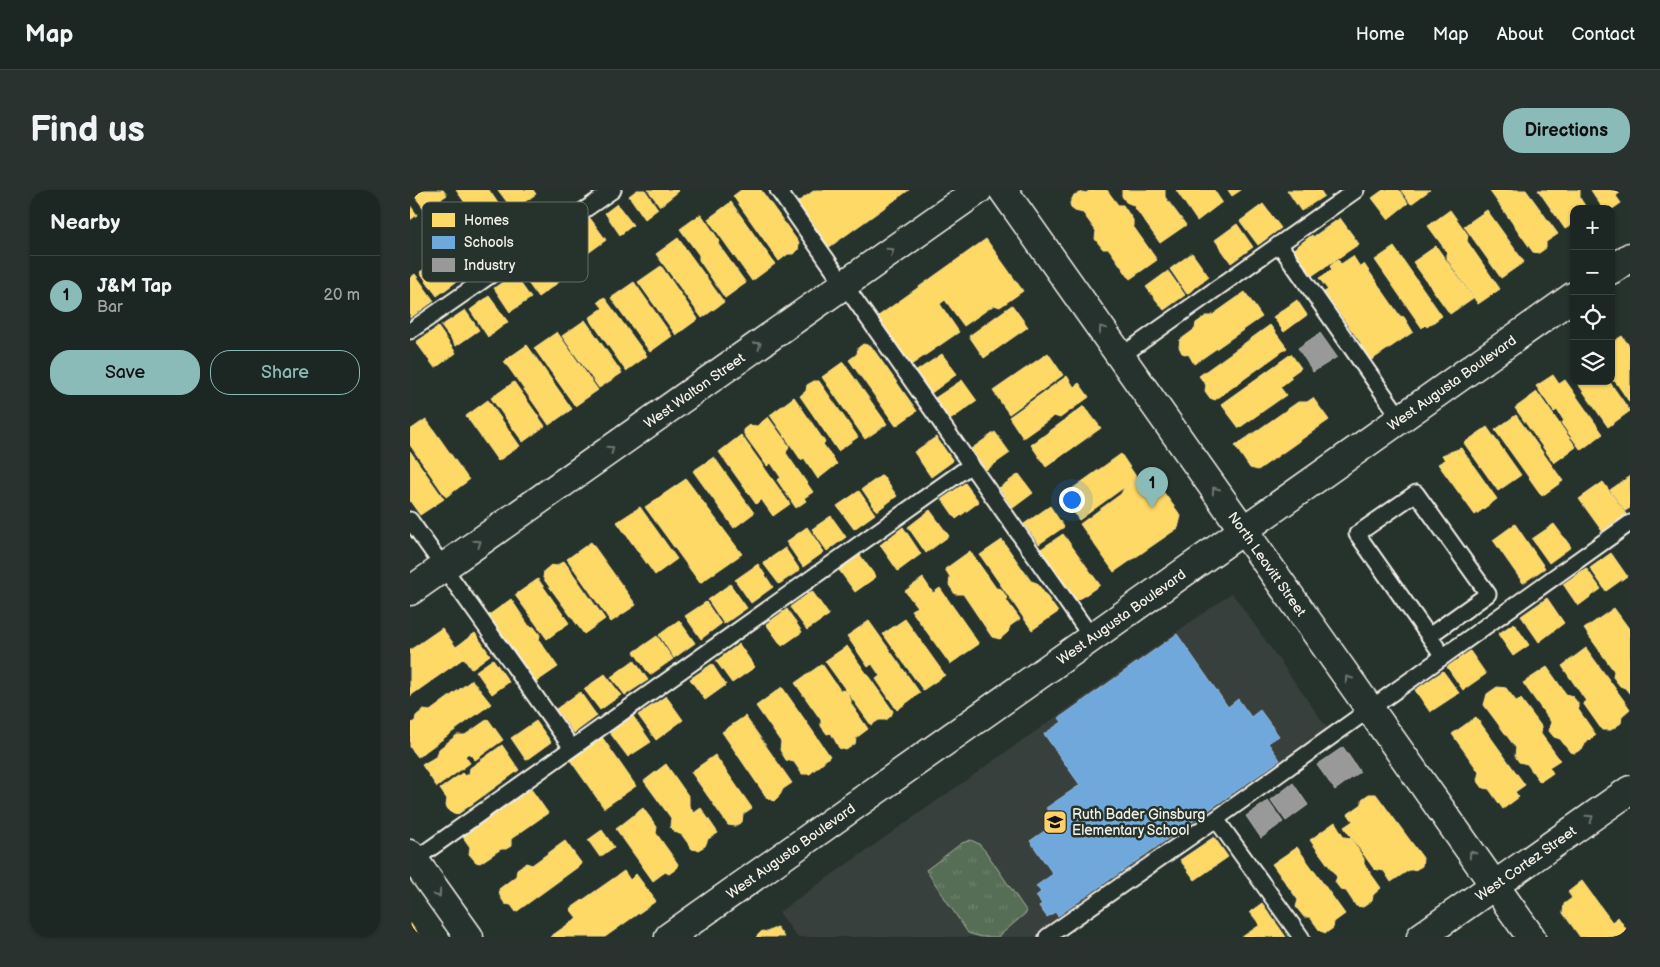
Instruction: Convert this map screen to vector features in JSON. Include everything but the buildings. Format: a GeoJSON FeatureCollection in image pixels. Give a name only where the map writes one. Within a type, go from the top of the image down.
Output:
{"type":"FeatureCollection","features":[{"type":"Feature","properties":{"kind":"street","name":"West Walton Street"},"geometry":{"type":"LineString","coordinates":[[410,591],[978,190]]}},
{"type":"Feature","properties":{"kind":"street","name":"North Leavitt Street"},"geometry":{"type":"LineString","coordinates":[[1003,190],[1531,937]]}},
{"type":"Feature","properties":{"kind":"street"},"geometry":{"type":"LineString","coordinates":[[1615,267],[1630,257]]}},
{"type":"Feature","properties":{"kind":"street","name":"West Augusta Boulevard"},"geometry":{"type":"LineString","coordinates":[[685,932],[1092,638],[1570,299]]}},
{"type":"Feature","properties":{"kind":"street","name":"West Cortez Street"},"geometry":{"type":"LineString","coordinates":[[1421,937],[1630,790]]}},
{"type":"Feature","properties":{"kind":"street"},"geometry":{"type":"LineString","coordinates":[[411,859],[469,937]]}},
{"type":"Feature","properties":{"kind":"lane"},"geometry":{"type":"LineString","coordinates":[[588,207],[613,190]]}},
{"type":"Feature","properties":{"kind":"lane"},"geometry":{"type":"LineString","coordinates":[[778,190],[1092,638]]}},
{"type":"Feature","properties":{"kind":"lane"},"geometry":{"type":"LineString","coordinates":[[1121,356],[1356,190]]}},
{"type":"Feature","properties":{"kind":"lane"},"geometry":{"type":"LineString","coordinates":[[1279,244],[1401,419]]}},
{"type":"Feature","properties":{"kind":"lane"},"geometry":{"type":"LineString","coordinates":[[410,331],[481,282]]}},
{"type":"Feature","properties":{"kind":"lane"},"geometry":{"type":"LineString","coordinates":[[411,859],[572,748],[971,465]]}},
{"type":"Feature","properties":{"kind":"lane"},"geometry":{"type":"LineString","coordinates":[[1429,636],[1488,594],[1416,493],[1357,534],[1443,656]]}},
{"type":"Feature","properties":{"kind":"lane"},"geometry":{"type":"LineString","coordinates":[[410,520],[572,748]]}},
{"type":"Feature","properties":{"kind":"lane"},"geometry":{"type":"LineString","coordinates":[[1047,937],[1216,819],[1630,523]]}},
{"type":"Feature","properties":{"kind":"lane"},"geometry":{"type":"LineString","coordinates":[[1216,819],[1301,937]]}},
{"type":"Feature","properties":{"kind":"shaded area","name":"Ruth Bader Ginsburg Elementary School"},"geometry":{"type":"Polygon","coordinates":[[[1232,593],[1330,732],[1039,937],[797,937],[779,912],[1232,593]]]}},
{"type":"Feature","properties":{"kind":"green space"},"geometry":{"type":"Polygon","coordinates":[[[971,840],[979,844],[986,852],[1027,912],[998,937],[981,937],[968,933],[926,870],[962,843],[971,840]]]}},
{"type":"Feature","properties":{"kind":"place","name":"J&M Tap"},"geometry":{"type":"Point","coordinates":[1152,508]}},
{"type":"Feature","properties":{"kind":"place","name":"Ruth Bader Ginsburg Elementary School"},"geometry":{"type":"Point","coordinates":[1055,822]}}]}
